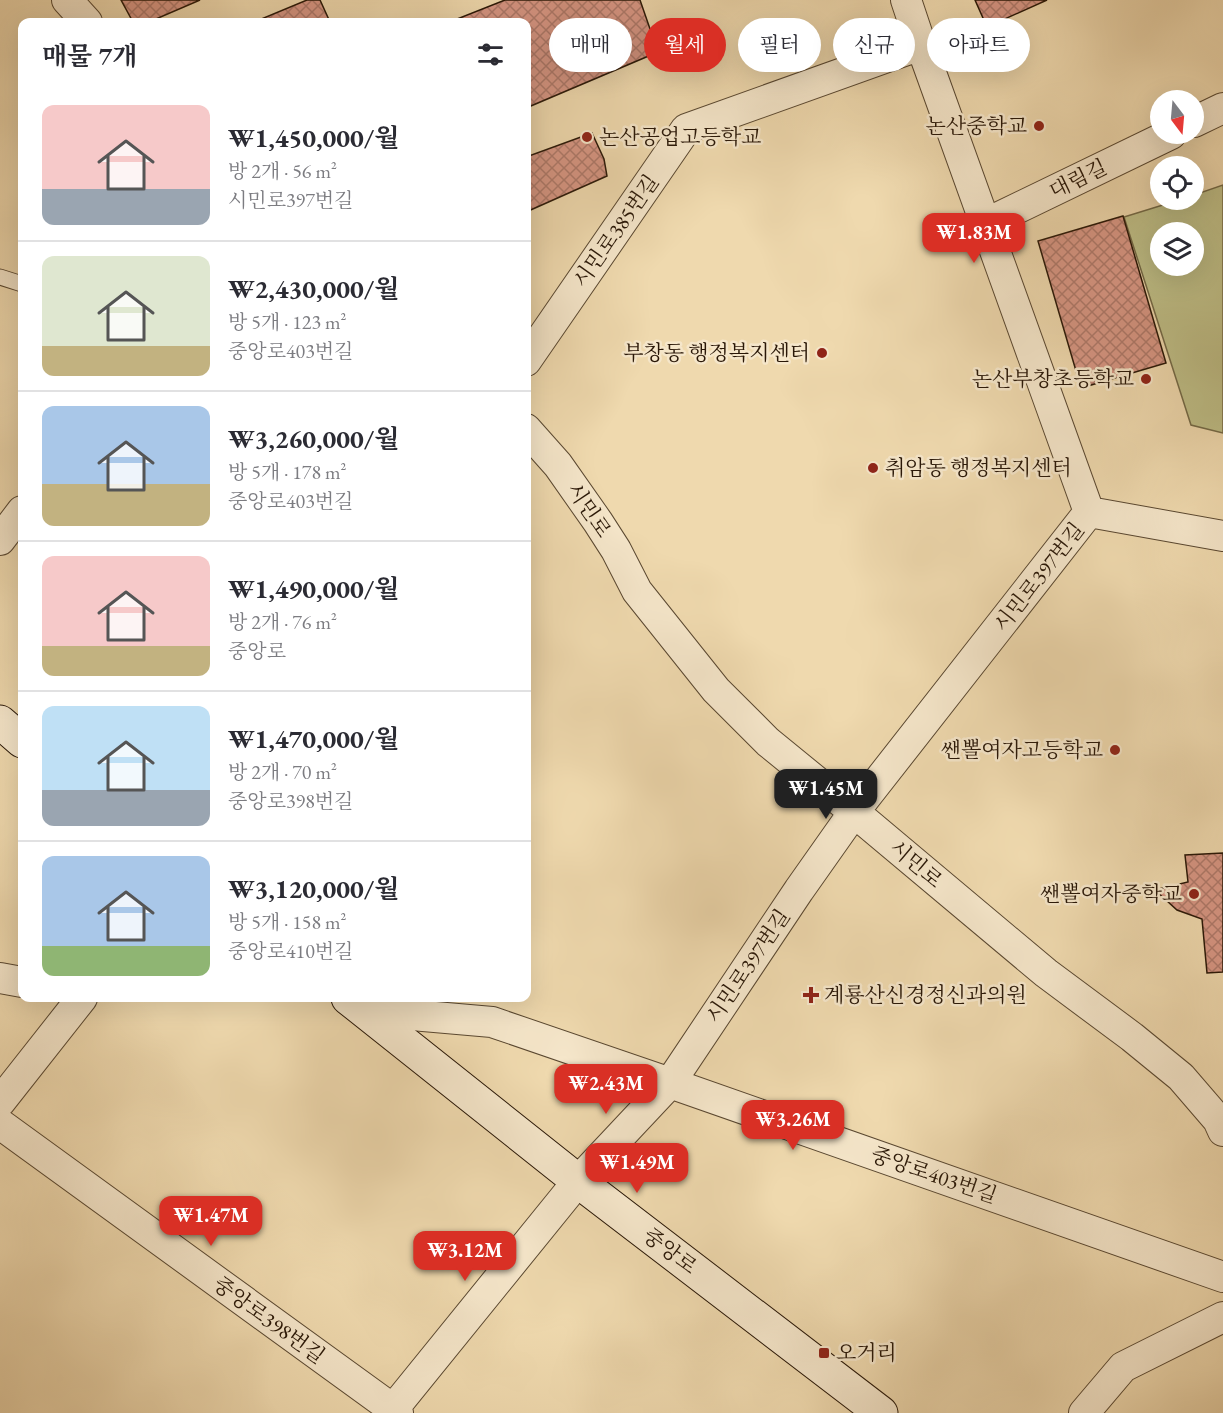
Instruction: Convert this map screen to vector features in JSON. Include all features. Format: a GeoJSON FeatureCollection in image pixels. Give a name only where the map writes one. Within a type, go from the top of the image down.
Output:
{"type":"FeatureCollection","features":[{"type":"Feature","properties":{"kind":"street"},"geometry":{"type":"LineString","coordinates":[[67,0],[83,18]]}},
{"type":"Feature","properties":{"kind":"street","name":"시민로397번길"},"geometry":{"type":"LineString","coordinates":[[394,1412],[578,1181],[670,1083],[854,812],[1089,512],[906,0]]}},
{"type":"Feature","properties":{"kind":"street","name":"시민로385번길"},"geometry":{"type":"LineString","coordinates":[[531,354],[686,129],[921,45]]}},
{"type":"Feature","properties":{"kind":"street"},"geometry":{"type":"LineString","coordinates":[[1204,117],[1223,108]]}},
{"type":"Feature","properties":{"kind":"street","name":"대림길"},"geometry":{"type":"LineString","coordinates":[[985,224],[1150,144]]}},
{"type":"Feature","properties":{"kind":"street","name":"시민로"},"geometry":{"type":"LineString","coordinates":[[531,435],[558,465],[598,522],[616,550],[637,591],[716,690],[768,742],[1046,973],[1181,1077],[1218,1120],[1223,1131]]}},
{"type":"Feature","properties":{"kind":"street"},"geometry":{"type":"LineString","coordinates":[[1089,512],[1223,536]]}},
{"type":"Feature","properties":{"kind":"street"},"geometry":{"type":"LineString","coordinates":[[0,540],[18,517]]}},
{"type":"Feature","properties":{"kind":"street"},"geometry":{"type":"LineString","coordinates":[[0,722],[18,738]]}},
{"type":"Feature","properties":{"kind":"street"},"geometry":{"type":"LineString","coordinates":[[0,978],[18,981]]}},
{"type":"Feature","properties":{"kind":"street"},"geometry":{"type":"LineString","coordinates":[[0,1102],[79,1002]]}},
{"type":"Feature","properties":{"kind":"street","name":"중앙로403번길"},"geometry":{"type":"LineString","coordinates":[[357,1004],[492,1022],[1223,1277]]}},
{"type":"Feature","properties":{"kind":"street","name":"중앙로"},"geometry":{"type":"LineString","coordinates":[[357,1004],[578,1181],[881,1413]]}},
{"type":"Feature","properties":{"kind":"street","name":"중앙로398번길"},"geometry":{"type":"LineString","coordinates":[[0,1124],[394,1412]]}},
{"type":"Feature","properties":{"kind":"street"},"geometry":{"type":"LineString","coordinates":[[1084,1413],[1123,1367],[1223,1317]]}},
{"type":"Feature","properties":{"kind":"lane"},"geometry":{"type":"LineString","coordinates":[[0,277],[18,283]]}},
{"type":"Feature","properties":{"kind":"green space"},"geometry":{"type":"Polygon","coordinates":[[[1223,185],[1223,433],[1191,425],[1124,217],[1150,209],[1204,210],[1204,192],[1223,185]]]}},
{"type":"Feature","properties":{"kind":"building"},"geometry":{"type":"Polygon","coordinates":[[[121,0],[200,0],[158,18],[131,18],[121,0]]]}},
{"type":"Feature","properties":{"kind":"building"},"geometry":{"type":"Polygon","coordinates":[[[307,0],[320,0],[328,18],[264,18],[307,0]]]}},
{"type":"Feature","properties":{"kind":"building"},"geometry":{"type":"Polygon","coordinates":[[[505,0],[640,0],[646,18],[644,18],[644,58],[632,63],[632,18],[549,18],[549,72],[611,72],[531,106],[531,18],[460,18],[505,0]]]}},
{"type":"Feature","properties":{"kind":"building"},"geometry":{"type":"Polygon","coordinates":[[[975,0],[1047,0],[1007,18],[983,18],[975,0]]]}},
{"type":"Feature","properties":{"kind":"building"},"geometry":{"type":"Polygon","coordinates":[[[592,133],[604,159],[607,176],[531,210],[531,155],[592,133]]]}},
{"type":"Feature","properties":{"kind":"building"},"geometry":{"type":"Polygon","coordinates":[[[1123,216],[1166,363],[1081,388],[1038,241],[1123,216]]]}},
{"type":"Feature","properties":{"kind":"building","name":"쌘뽈여자중학교"},"geometry":{"type":"Polygon","coordinates":[[[1223,853],[1223,972],[1207,973],[1202,919],[1177,910],[1155,890],[1188,882],[1185,855],[1223,853]]]}},
{"type":"Feature","properties":{"kind":"place","name":"논산중학교"},"geometry":{"type":"Point","coordinates":[1039,126]}},
{"type":"Feature","properties":{"kind":"place","name":"논산공업고등학교"},"geometry":{"type":"Point","coordinates":[587,137]}},
{"type":"Feature","properties":{"kind":"place","name":"부창동 행정복지센터"},"geometry":{"type":"Point","coordinates":[822,353]}},
{"type":"Feature","properties":{"kind":"place","name":"논산부창초등학교"},"geometry":{"type":"Point","coordinates":[1146,379]}},
{"type":"Feature","properties":{"kind":"place","name":"취암동 행정복지센터"},"geometry":{"type":"Point","coordinates":[873,468]}},
{"type":"Feature","properties":{"kind":"place","name":"쌘뽈여자고등학교"},"geometry":{"type":"Point","coordinates":[1115,750]}},
{"type":"Feature","properties":{"kind":"place","name":"쌘뽈여자중학교"},"geometry":{"type":"Point","coordinates":[1194,894]}},
{"type":"Feature","properties":{"kind":"place","name":"계룡산신경정신과의원"},"geometry":{"type":"Point","coordinates":[811,995]}},
{"type":"Feature","properties":{"kind":"place","name":"오거리"},"geometry":{"type":"Point","coordinates":[824,1353]}}]}
